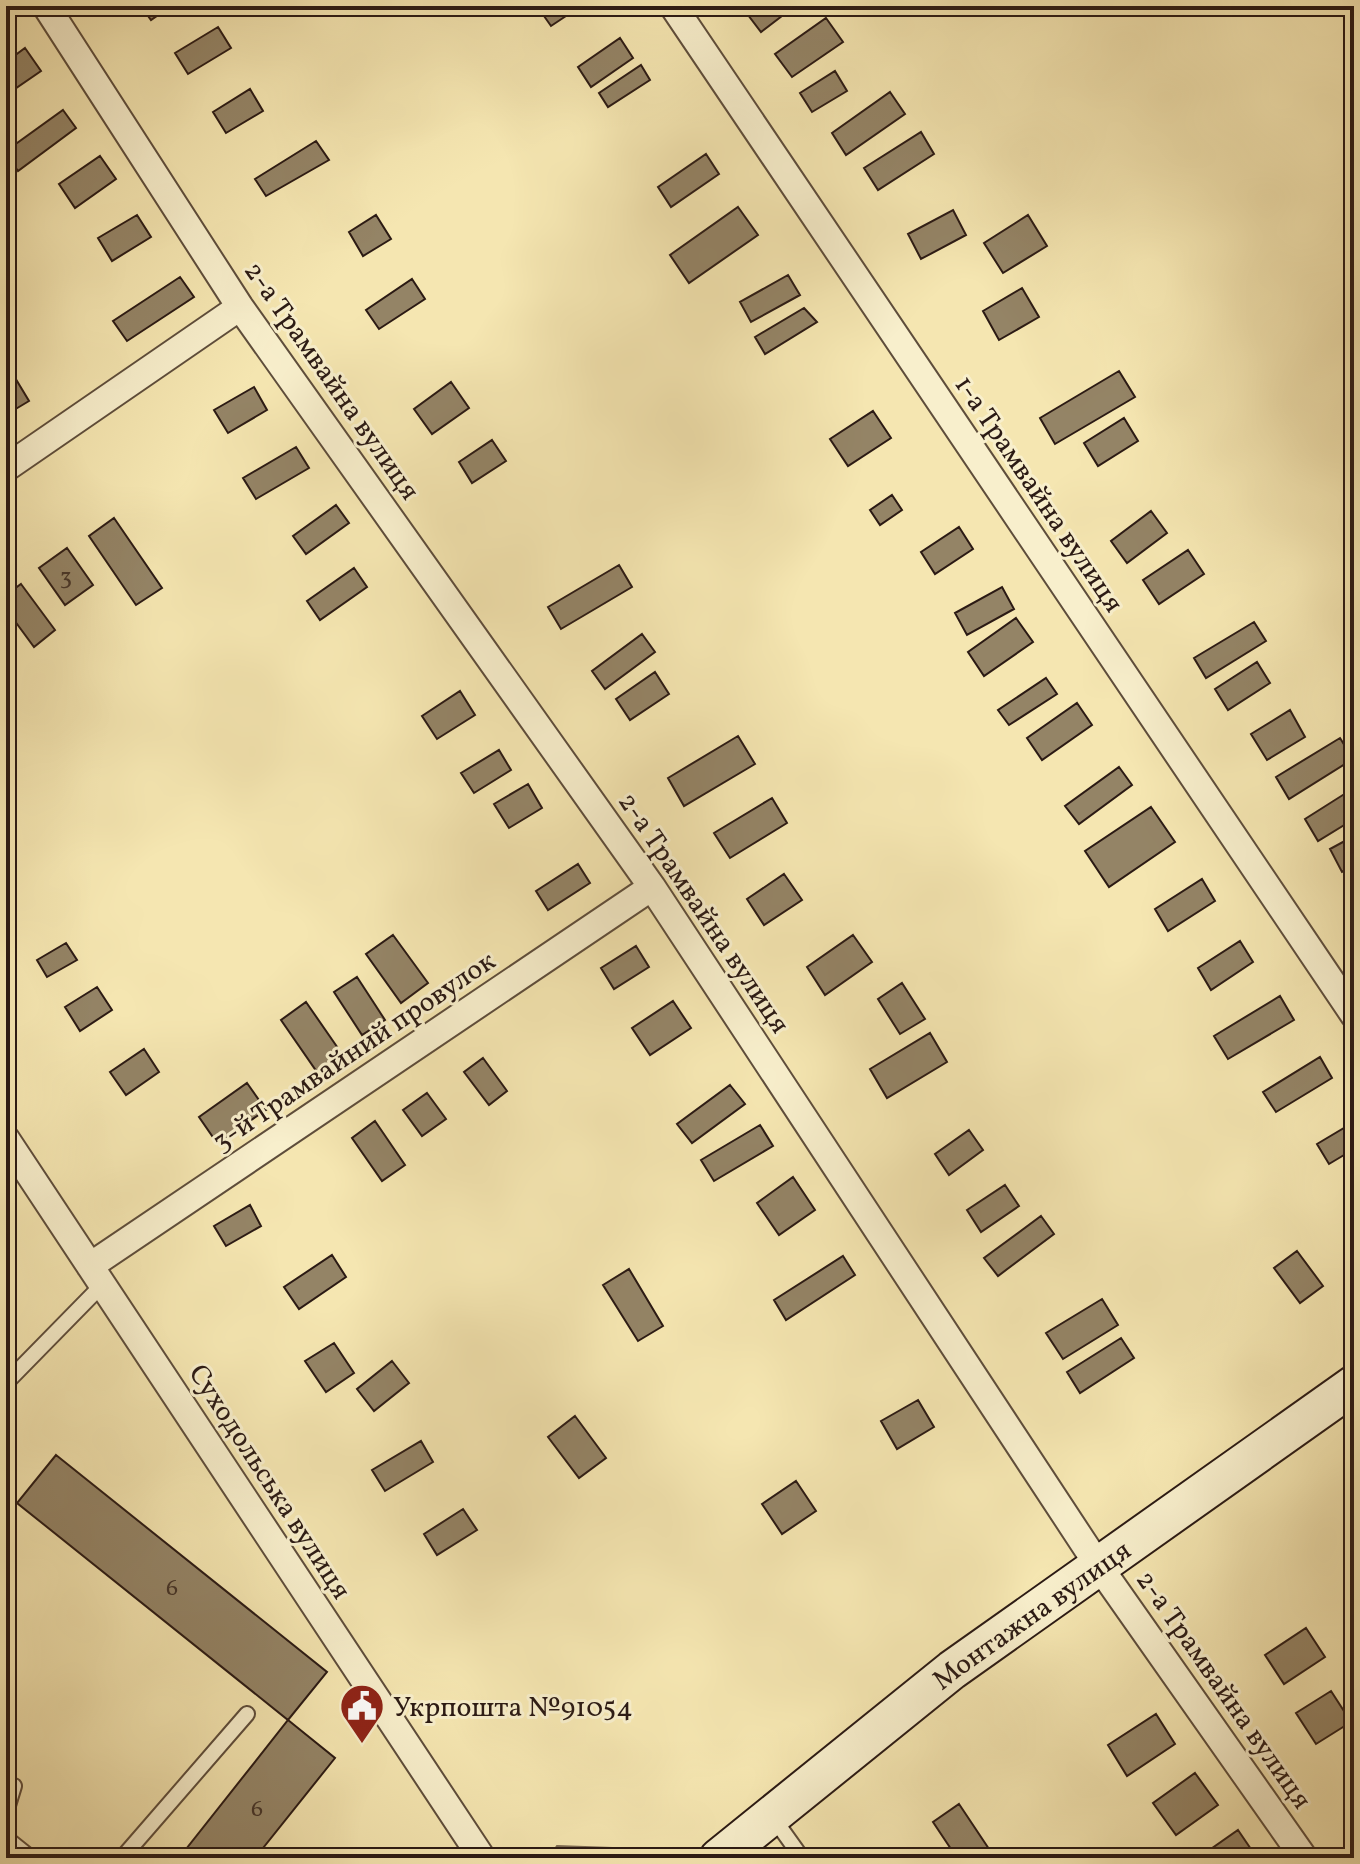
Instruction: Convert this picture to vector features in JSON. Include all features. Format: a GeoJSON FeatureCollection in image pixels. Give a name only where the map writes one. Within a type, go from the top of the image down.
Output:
{"type":"FeatureCollection","features":[{"type":"Feature","properties":{"kind":"street","name":"2-а Трамвайна вулиця"},"geometry":{"type":"LineString","coordinates":[[46,6],[240,307],[652,887],[1098,1565],[1304,1858]]}},
{"type":"Feature","properties":{"kind":"street","name":"1-а Трамвайна вулиця"},"geometry":{"type":"LineString","coordinates":[[673,6],[1354,1015]]}},
{"type":"Feature","properties":{"kind":"street"},"geometry":{"type":"LineString","coordinates":[[6,468],[240,307]]}},
{"type":"Feature","properties":{"kind":"street","name":"3-й Трамвайний провулок"},"geometry":{"type":"LineString","coordinates":[[96,1275],[652,887]]}},
{"type":"Feature","properties":{"kind":"street","name":"Суходольська вулиця"},"geometry":{"type":"LineString","coordinates":[[6,1139],[482,1858]]}},
{"type":"Feature","properties":{"kind":"street","name":"Монтажна вулиця"},"geometry":{"type":"LineString","coordinates":[[719,1858],[952,1670],[1354,1385]]}},
{"type":"Feature","properties":{"kind":"lane"},"geometry":{"type":"LineString","coordinates":[[6,1383],[96,1275]]}},
{"type":"Feature","properties":{"kind":"lane"},"geometry":{"type":"LineString","coordinates":[[122,1858],[247,1714]]}},
{"type":"Feature","properties":{"kind":"lane"},"geometry":{"type":"LineString","coordinates":[[6,1812],[14,1786]]}},
{"type":"Feature","properties":{"kind":"lane"},"geometry":{"type":"LineString","coordinates":[[772,1815],[802,1858]]}},
{"type":"Feature","properties":{"kind":"lane"},"geometry":{"type":"LineString","coordinates":[[6,1838],[31,1858]]}},
{"type":"Feature","properties":{"kind":"shaded area"},"geometry":{"type":"Polygon","coordinates":[[[557,1846],[665,1850],[655,1858],[549,1858],[557,1846]]]}},
{"type":"Feature","properties":{"kind":"building"},"geometry":{"type":"Polygon","coordinates":[[[141,6],[171,6],[151,20],[141,6]]]}},
{"type":"Feature","properties":{"kind":"building"},"geometry":{"type":"Polygon","coordinates":[[[537,6],[581,6],[551,26],[537,6]]]}},
{"type":"Feature","properties":{"kind":"building"},"geometry":{"type":"Polygon","coordinates":[[[753,6],[795,6],[761,32],[745,11],[753,6]]]}},
{"type":"Feature","properties":{"kind":"building"},"geometry":{"type":"Polygon","coordinates":[[[826,18],[843,42],[792,77],[775,54],[826,18]]]}},
{"type":"Feature","properties":{"kind":"building"},"geometry":{"type":"Polygon","coordinates":[[[218,27],[231,48],[188,74],[175,53],[218,27]]]}},
{"type":"Feature","properties":{"kind":"building"},"geometry":{"type":"Polygon","coordinates":[[[620,38],[633,58],[591,87],[578,67],[620,38]]]}},
{"type":"Feature","properties":{"kind":"building"},"geometry":{"type":"Polygon","coordinates":[[[25,48],[41,71],[6,95],[6,62],[25,48]]]}},
{"type":"Feature","properties":{"kind":"building"},"geometry":{"type":"Polygon","coordinates":[[[641,65],[650,80],[608,107],[599,93],[641,65]]]}},
{"type":"Feature","properties":{"kind":"building"},"geometry":{"type":"Polygon","coordinates":[[[835,71],[847,91],[812,112],[800,93],[835,71]]]}},
{"type":"Feature","properties":{"kind":"building"},"geometry":{"type":"Polygon","coordinates":[[[250,89],[263,111],[226,133],[213,112],[250,89]]]}},
{"type":"Feature","properties":{"kind":"building"},"geometry":{"type":"Polygon","coordinates":[[[890,92],[905,114],[846,155],[832,133],[890,92]]]}},
{"type":"Feature","properties":{"kind":"building"},"geometry":{"type":"Polygon","coordinates":[[[63,110],[76,128],[18,171],[6,151],[63,110]]]}},
{"type":"Feature","properties":{"kind":"building"},"geometry":{"type":"Polygon","coordinates":[[[921,132],[934,154],[878,190],[864,168],[921,132]]]}},
{"type":"Feature","properties":{"kind":"building"},"geometry":{"type":"Polygon","coordinates":[[[316,141],[329,160],[266,196],[255,179],[316,141]]]}},
{"type":"Feature","properties":{"kind":"building"},"geometry":{"type":"Polygon","coordinates":[[[706,154],[719,174],[671,207],[658,187],[706,154]]]}},
{"type":"Feature","properties":{"kind":"building"},"geometry":{"type":"Polygon","coordinates":[[[100,156],[116,179],[75,208],[59,184],[100,156]]]}},
{"type":"Feature","properties":{"kind":"building"},"geometry":{"type":"Polygon","coordinates":[[[738,207],[758,235],[689,283],[670,255],[738,207]]]}},
{"type":"Feature","properties":{"kind":"building"},"geometry":{"type":"Polygon","coordinates":[[[953,210],[966,235],[921,259],[908,234],[953,210]]]}},
{"type":"Feature","properties":{"kind":"building"},"geometry":{"type":"Polygon","coordinates":[[[137,215],[151,237],[112,261],[98,238],[137,215]]]}},
{"type":"Feature","properties":{"kind":"building"},"geometry":{"type":"Polygon","coordinates":[[[376,215],[391,239],[363,256],[349,232],[376,215]]]}},
{"type":"Feature","properties":{"kind":"building"},"geometry":{"type":"Polygon","coordinates":[[[1028,215],[1047,246],[1003,273],[984,243],[1028,215]]]}},
{"type":"Feature","properties":{"kind":"building"},"geometry":{"type":"Polygon","coordinates":[[[788,275],[800,295],[751,322],[740,302],[788,275]]]}},
{"type":"Feature","properties":{"kind":"building"},"geometry":{"type":"Polygon","coordinates":[[[180,277],[194,297],[127,341],[113,321],[180,277]]]}},
{"type":"Feature","properties":{"kind":"building"},"geometry":{"type":"Polygon","coordinates":[[[412,279],[425,299],[379,329],[366,310],[412,279]]]}},
{"type":"Feature","properties":{"kind":"building"},"geometry":{"type":"Polygon","coordinates":[[[1022,288],[1039,317],[999,340],[983,311],[1022,288]]]}},
{"type":"Feature","properties":{"kind":"building"},"geometry":{"type":"Polygon","coordinates":[[[804,308],[817,322],[765,354],[755,337],[804,308]]]}},
{"type":"Feature","properties":{"kind":"building"},"geometry":{"type":"Polygon","coordinates":[[[8,366],[29,401],[9,413],[6,408],[8,366]]]}},
{"type":"Feature","properties":{"kind":"building"},"geometry":{"type":"Polygon","coordinates":[[[1119,371],[1135,397],[1055,444],[1040,418],[1119,371]]]}},
{"type":"Feature","properties":{"kind":"building"},"geometry":{"type":"Polygon","coordinates":[[[451,382],[469,408],[432,434],[414,409],[451,382]]]}},
{"type":"Feature","properties":{"kind":"building"},"geometry":{"type":"Polygon","coordinates":[[[254,387],[267,410],[228,433],[214,410],[254,387]]]}},
{"type":"Feature","properties":{"kind":"building"},"geometry":{"type":"Polygon","coordinates":[[[873,411],[891,438],[848,466],[830,439],[873,411]]]}},
{"type":"Feature","properties":{"kind":"building"},"geometry":{"type":"Polygon","coordinates":[[[1124,418],[1138,441],[1098,466],[1084,443],[1124,418]]]}},
{"type":"Feature","properties":{"kind":"building"},"geometry":{"type":"Polygon","coordinates":[[[492,440],[506,461],[472,483],[459,462],[492,440]]]}},
{"type":"Feature","properties":{"kind":"building"},"geometry":{"type":"Polygon","coordinates":[[[296,447],[309,468],[256,499],[243,478],[296,447]]]}},
{"type":"Feature","properties":{"kind":"building"},"geometry":{"type":"Polygon","coordinates":[[[892,495],[902,510],[880,525],[870,510],[892,495]]]}},
{"type":"Feature","properties":{"kind":"building"},"geometry":{"type":"Polygon","coordinates":[[[336,505],[349,523],[306,554],[293,536],[336,505]]]}},
{"type":"Feature","properties":{"kind":"building"},"geometry":{"type":"Polygon","coordinates":[[[1151,511],[1167,533],[1127,563],[1111,541],[1151,511]]]}},
{"type":"Feature","properties":{"kind":"building"},"geometry":{"type":"Polygon","coordinates":[[[114,518],[162,588],[136,605],[89,536],[114,518]]]}},
{"type":"Feature","properties":{"kind":"building"},"geometry":{"type":"Polygon","coordinates":[[[959,527],[973,549],[935,574],[921,552],[959,527]]]}},
{"type":"Feature","properties":{"kind":"building"},"geometry":{"type":"Polygon","coordinates":[[[67,548],[93,585],[65,605],[39,568],[67,548]]]}},
{"type":"Feature","properties":{"kind":"building"},"geometry":{"type":"Polygon","coordinates":[[[1188,550],[1204,574],[1159,604],[1143,580],[1188,550]]]}},
{"type":"Feature","properties":{"kind":"building"},"geometry":{"type":"Polygon","coordinates":[[[619,565],[632,587],[561,629],[548,607],[619,565]]]}},
{"type":"Feature","properties":{"kind":"building"},"geometry":{"type":"Polygon","coordinates":[[[354,568],[367,587],[320,620],[307,601],[354,568]]]}},
{"type":"Feature","properties":{"kind":"building"},"geometry":{"type":"Polygon","coordinates":[[[21,584],[55,630],[34,647],[6,609],[6,595],[21,584]]]}},
{"type":"Feature","properties":{"kind":"building"},"geometry":{"type":"Polygon","coordinates":[[[1002,587],[1014,609],[967,635],[955,613],[1002,587]]]}},
{"type":"Feature","properties":{"kind":"building"},"geometry":{"type":"Polygon","coordinates":[[[1016,618],[1033,642],[984,676],[968,652],[1016,618]]]}},
{"type":"Feature","properties":{"kind":"building"},"geometry":{"type":"Polygon","coordinates":[[[1254,622],[1266,641],[1206,678],[1194,658],[1254,622]]]}},
{"type":"Feature","properties":{"kind":"building"},"geometry":{"type":"Polygon","coordinates":[[[642,634],[655,652],[605,689],[592,671],[642,634]]]}},
{"type":"Feature","properties":{"kind":"building"},"geometry":{"type":"Polygon","coordinates":[[[1257,662],[1270,683],[1228,710],[1215,689],[1257,662]]]}},
{"type":"Feature","properties":{"kind":"building"},"geometry":{"type":"Polygon","coordinates":[[[655,672],[669,694],[630,720],[616,699],[655,672]]]}},
{"type":"Feature","properties":{"kind":"building"},"geometry":{"type":"Polygon","coordinates":[[[1046,678],[1057,694],[1009,725],[998,710],[1046,678]]]}},
{"type":"Feature","properties":{"kind":"building"},"geometry":{"type":"Polygon","coordinates":[[[460,691],[475,715],[437,739],[422,716],[460,691]]]}},
{"type":"Feature","properties":{"kind":"building"},"geometry":{"type":"Polygon","coordinates":[[[1077,703],[1092,725],[1042,760],[1027,738],[1077,703]]]}},
{"type":"Feature","properties":{"kind":"building"},"geometry":{"type":"Polygon","coordinates":[[[1290,710],[1305,737],[1267,760],[1251,734],[1290,710]]]}},
{"type":"Feature","properties":{"kind":"building"},"geometry":{"type":"Polygon","coordinates":[[[738,736],[755,764],[684,806],[668,778],[738,736]]]}},
{"type":"Feature","properties":{"kind":"building"},"geometry":{"type":"Polygon","coordinates":[[[1340,738],[1353,759],[1289,799],[1276,777],[1340,738]]]}},
{"type":"Feature","properties":{"kind":"building"},"geometry":{"type":"Polygon","coordinates":[[[499,750],[511,770],[474,793],[461,773],[499,750]]]}},
{"type":"Feature","properties":{"kind":"building"},"geometry":{"type":"Polygon","coordinates":[[[1119,767],[1132,785],[1079,824],[1065,806],[1119,767]]]}},
{"type":"Feature","properties":{"kind":"building"},"geometry":{"type":"Polygon","coordinates":[[[528,784],[542,808],[509,828],[494,804],[528,784]]]}},
{"type":"Feature","properties":{"kind":"building"},"geometry":{"type":"Polygon","coordinates":[[[1346,793],[1354,805],[1354,819],[1318,841],[1305,819],[1346,793]]]}},
{"type":"Feature","properties":{"kind":"building"},"geometry":{"type":"Polygon","coordinates":[[[772,798],[787,823],[730,858],[714,833],[772,798]]]}},
{"type":"Feature","properties":{"kind":"building"},"geometry":{"type":"Polygon","coordinates":[[[1151,807],[1175,842],[1109,887],[1085,851],[1151,807]]]}},
{"type":"Feature","properties":{"kind":"building"},"geometry":{"type":"Polygon","coordinates":[[[1354,836],[1354,866],[1342,872],[1330,849],[1354,836]]]}},
{"type":"Feature","properties":{"kind":"building"},"geometry":{"type":"Polygon","coordinates":[[[578,864],[590,883],[548,910],[536,891],[578,864]]]}},
{"type":"Feature","properties":{"kind":"building"},"geometry":{"type":"Polygon","coordinates":[[[784,874],[802,900],[764,925],[747,899],[784,874]]]}},
{"type":"Feature","properties":{"kind":"building"},"geometry":{"type":"Polygon","coordinates":[[[1202,879],[1215,901],[1168,931],[1155,909],[1202,879]]]}},
{"type":"Feature","properties":{"kind":"building"},"geometry":{"type":"Polygon","coordinates":[[[393,935],[428,983],[401,1003],[366,954],[393,935]]]}},
{"type":"Feature","properties":{"kind":"building"},"geometry":{"type":"Polygon","coordinates":[[[853,935],[872,962],[825,995],[807,967],[853,935]]]}},
{"type":"Feature","properties":{"kind":"building"},"geometry":{"type":"Polygon","coordinates":[[[1240,941],[1253,962],[1211,990],[1198,968],[1240,941]]]}},
{"type":"Feature","properties":{"kind":"building"},"geometry":{"type":"Polygon","coordinates":[[[66,943],[77,960],[47,977],[37,960],[66,943]]]}},
{"type":"Feature","properties":{"kind":"building"},"geometry":{"type":"Polygon","coordinates":[[[636,946],[649,967],[614,989],[601,968],[636,946]]]}},
{"type":"Feature","properties":{"kind":"building"},"geometry":{"type":"Polygon","coordinates":[[[357,977],[385,1020],[362,1035],[334,992],[357,977]]]}},
{"type":"Feature","properties":{"kind":"building"},"geometry":{"type":"Polygon","coordinates":[[[902,983],[925,1019],[900,1034],[878,999],[902,983]]]}},
{"type":"Feature","properties":{"kind":"building"},"geometry":{"type":"Polygon","coordinates":[[[97,987],[112,1010],[80,1031],[65,1007],[97,987]]]}},
{"type":"Feature","properties":{"kind":"building"},"geometry":{"type":"Polygon","coordinates":[[[1280,996],[1294,1020],[1228,1059],[1214,1036],[1280,996]]]}},
{"type":"Feature","properties":{"kind":"building"},"geometry":{"type":"Polygon","coordinates":[[[673,1001],[691,1028],[650,1055],[632,1028],[673,1001]]]}},
{"type":"Feature","properties":{"kind":"building"},"geometry":{"type":"Polygon","coordinates":[[[306,1002],[342,1054],[317,1072],[281,1020],[306,1002]]]}},
{"type":"Feature","properties":{"kind":"building"},"geometry":{"type":"Polygon","coordinates":[[[930,1033],[947,1062],[887,1098],[870,1069],[930,1033]]]}},
{"type":"Feature","properties":{"kind":"building"},"geometry":{"type":"Polygon","coordinates":[[[144,1049],[159,1072],[126,1095],[110,1072],[144,1049]]]}},
{"type":"Feature","properties":{"kind":"building"},"geometry":{"type":"Polygon","coordinates":[[[1320,1057],[1332,1078],[1276,1112],[1263,1092],[1320,1057]]]}},
{"type":"Feature","properties":{"kind":"building"},"geometry":{"type":"Polygon","coordinates":[[[483,1058],[507,1091],[489,1105],[464,1072],[483,1058]]]}},
{"type":"Feature","properties":{"kind":"building"},"geometry":{"type":"Polygon","coordinates":[[[247,1083],[266,1110],[217,1143],[199,1117],[247,1083]]]}},
{"type":"Feature","properties":{"kind":"building"},"geometry":{"type":"Polygon","coordinates":[[[730,1085],[745,1104],[692,1143],[677,1124],[730,1085]]]}},
{"type":"Feature","properties":{"kind":"building"},"geometry":{"type":"Polygon","coordinates":[[[427,1093],[446,1119],[422,1136],[403,1110],[427,1093]]]}},
{"type":"Feature","properties":{"kind":"building"},"geometry":{"type":"Polygon","coordinates":[[[375,1121],[405,1165],[382,1181],[352,1138],[375,1121]]]}},
{"type":"Feature","properties":{"kind":"building"},"geometry":{"type":"Polygon","coordinates":[[[1354,1122],[1354,1149],[1329,1164],[1317,1144],[1354,1122]]]}},
{"type":"Feature","properties":{"kind":"building"},"geometry":{"type":"Polygon","coordinates":[[[760,1125],[773,1146],[714,1181],[701,1160],[760,1125]]]}},
{"type":"Feature","properties":{"kind":"building"},"geometry":{"type":"Polygon","coordinates":[[[969,1130],[983,1150],[949,1175],[935,1154],[969,1130]]]}},
{"type":"Feature","properties":{"kind":"building"},"geometry":{"type":"Polygon","coordinates":[[[793,1177],[815,1210],[779,1235],[757,1203],[793,1177]]]}},
{"type":"Feature","properties":{"kind":"building"},"geometry":{"type":"Polygon","coordinates":[[[1005,1185],[1019,1206],[981,1232],[967,1210],[1005,1185]]]}},
{"type":"Feature","properties":{"kind":"building"},"geometry":{"type":"Polygon","coordinates":[[[250,1205],[261,1226],[226,1246],[214,1226],[250,1205]]]}},
{"type":"Feature","properties":{"kind":"building"},"geometry":{"type":"Polygon","coordinates":[[[1041,1216],[1054,1234],[998,1276],[984,1258],[1041,1216]]]}},
{"type":"Feature","properties":{"kind":"building"},"geometry":{"type":"Polygon","coordinates":[[[1297,1251],[1323,1286],[1300,1303],[1274,1268],[1297,1251]]]}},
{"type":"Feature","properties":{"kind":"building"},"geometry":{"type":"Polygon","coordinates":[[[332,1255],[346,1277],[299,1309],[284,1287],[332,1255]]]}},
{"type":"Feature","properties":{"kind":"building"},"geometry":{"type":"Polygon","coordinates":[[[843,1256],[855,1275],[786,1320],[774,1300],[843,1256]]]}},
{"type":"Feature","properties":{"kind":"building"},"geometry":{"type":"Polygon","coordinates":[[[629,1269],[663,1326],[638,1341],[603,1285],[629,1269]]]}},
{"type":"Feature","properties":{"kind":"building"},"geometry":{"type":"Polygon","coordinates":[[[1102,1299],[1118,1325],[1063,1359],[1046,1333],[1102,1299]]]}},
{"type":"Feature","properties":{"kind":"building"},"geometry":{"type":"Polygon","coordinates":[[[1121,1338],[1134,1358],[1080,1393],[1067,1372],[1121,1338]]]}},
{"type":"Feature","properties":{"kind":"building"},"geometry":{"type":"Polygon","coordinates":[[[334,1343],[354,1373],[326,1392],[305,1361],[334,1343]]]}},
{"type":"Feature","properties":{"kind":"building"},"geometry":{"type":"Polygon","coordinates":[[[392,1361],[409,1383],[374,1411],[357,1389],[392,1361]]]}},
{"type":"Feature","properties":{"kind":"building"},"geometry":{"type":"Polygon","coordinates":[[[918,1400],[934,1427],[897,1449],[881,1421],[918,1400]]]}},
{"type":"Feature","properties":{"kind":"building"},"geometry":{"type":"Polygon","coordinates":[[[575,1416],[606,1458],[579,1478],[548,1437],[575,1416]]]}},
{"type":"Feature","properties":{"kind":"building"},"geometry":{"type":"Polygon","coordinates":[[[421,1441],[433,1462],[385,1491],[372,1470],[421,1441]]]}},
{"type":"Feature","properties":{"kind":"building"},"geometry":{"type":"Polygon","coordinates":[[[56,1455],[327,1672],[288,1720],[17,1503],[56,1455]]]}},
{"type":"Feature","properties":{"kind":"building"},"geometry":{"type":"Polygon","coordinates":[[[796,1481],[816,1511],[782,1534],[762,1504],[796,1481]]]}},
{"type":"Feature","properties":{"kind":"building"},"geometry":{"type":"Polygon","coordinates":[[[463,1509],[477,1530],[437,1555],[424,1534],[463,1509]]]}},
{"type":"Feature","properties":{"kind":"building"},"geometry":{"type":"Polygon","coordinates":[[[1306,1628],[1325,1657],[1284,1684],[1265,1655],[1306,1628]]]}},
{"type":"Feature","properties":{"kind":"building"},"geometry":{"type":"Polygon","coordinates":[[[1331,1691],[1351,1722],[1316,1744],[1296,1713],[1331,1691]]]}},
{"type":"Feature","properties":{"kind":"building"},"geometry":{"type":"Polygon","coordinates":[[[1156,1714],[1175,1744],[1127,1776],[1108,1745],[1156,1714]]]}},
{"type":"Feature","properties":{"kind":"building"},"geometry":{"type":"Polygon","coordinates":[[[288,1720],[335,1758],[255,1858],[179,1858],[288,1720]]]}},
{"type":"Feature","properties":{"kind":"building"},"geometry":{"type":"Polygon","coordinates":[[[1195,1773],[1218,1805],[1176,1835],[1153,1803],[1195,1773]]]}},
{"type":"Feature","properties":{"kind":"building"},"geometry":{"type":"Polygon","coordinates":[[[959,1804],[995,1858],[957,1858],[933,1822],[959,1804]]]}},
{"type":"Feature","properties":{"kind":"building"},"geometry":{"type":"Polygon","coordinates":[[[1238,1830],[1257,1858],[1198,1858],[1238,1830]]]}},
{"type":"Feature","properties":{"kind":"place","name":"Укрпошта №91054"},"geometry":{"type":"Point","coordinates":[362,1745]}}]}
